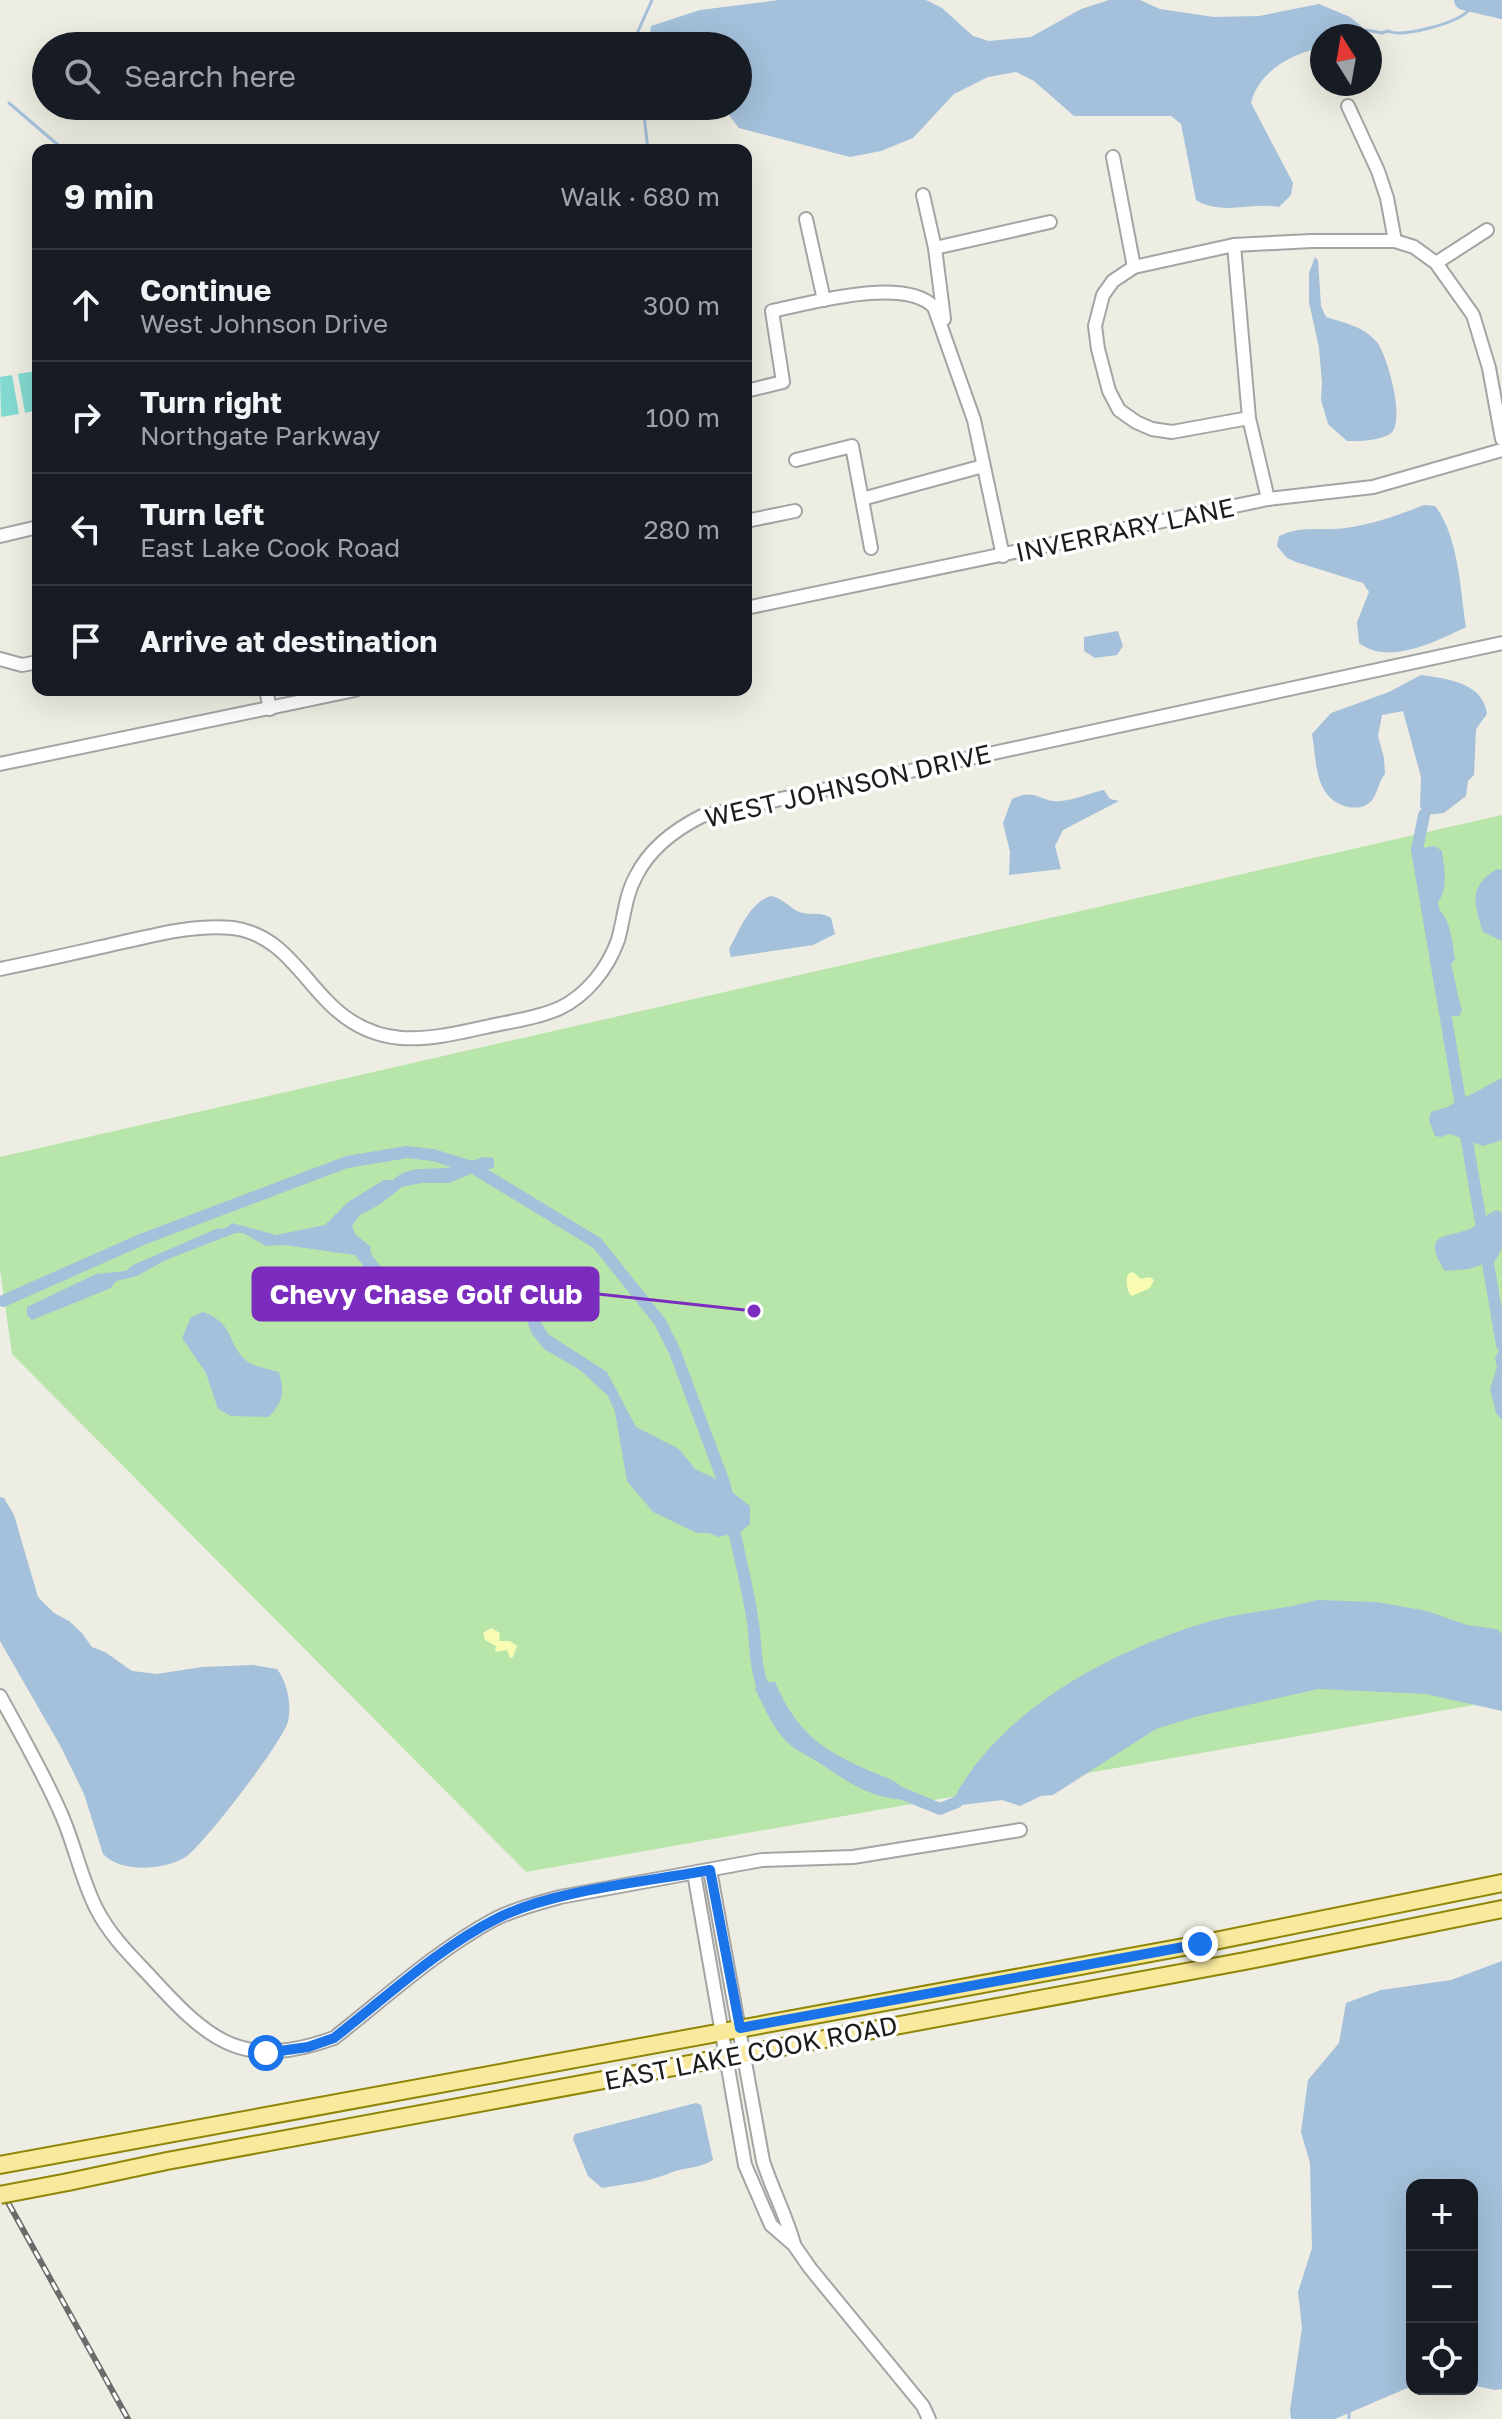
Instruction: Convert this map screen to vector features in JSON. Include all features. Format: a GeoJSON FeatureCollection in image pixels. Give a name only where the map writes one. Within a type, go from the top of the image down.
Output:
{"type":"FeatureCollection","features":[{"type":"Feature","properties":{"kind":"main road","name":"EAST LAKE COOK ROAD"},"geometry":{"type":"LineString","coordinates":[[0,2165],[1316,1921],[1502,1883]]}},
{"type":"Feature","properties":{"kind":"main road","name":"EAST LAKE COOK ROAD"},"geometry":{"type":"LineString","coordinates":[[0,2195],[183,2158],[1321,1946],[1502,1909]]}},
{"type":"Feature","properties":{"kind":"main road"},"geometry":{"type":"LineString","coordinates":[[1316,1921],[1321,1946]]}},
{"type":"Feature","properties":{"kind":"street"},"geometry":{"type":"LineString","coordinates":[[1348,106],[1378,171],[1395,241]]}},
{"type":"Feature","properties":{"kind":"street"},"geometry":{"type":"LineString","coordinates":[[1113,157],[1134,267]]}},
{"type":"Feature","properties":{"kind":"street"},"geometry":{"type":"LineString","coordinates":[[923,195],[935,248],[947,342]]}},
{"type":"Feature","properties":{"kind":"street"},"geometry":{"type":"LineString","coordinates":[[806,219],[824,300]]}},
{"type":"Feature","properties":{"kind":"street"},"geometry":{"type":"LineString","coordinates":[[935,248],[1050,222]]}},
{"type":"Feature","properties":{"kind":"street"},"geometry":{"type":"LineString","coordinates":[[1436,263],[1487,230]]}},
{"type":"Feature","properties":{"kind":"street"},"geometry":{"type":"LineString","coordinates":[[1249,418],[1172,432],[1144,425],[1119,410],[1109,391],[1095,326],[1103,295],[1113,281],[1134,267],[1234,245],[1395,241],[1414,247],[1436,263],[1473,315],[1495,367],[1502,439]]}},
{"type":"Feature","properties":{"kind":"street"},"geometry":{"type":"LineString","coordinates":[[1234,245],[1249,418],[1268,499]]}},
{"type":"Feature","properties":{"kind":"street"},"geometry":{"type":"LineString","coordinates":[[752,390],[783,382],[772,311],[857,294],[914,295],[928,300],[934,307],[974,420],[1003,556]]}},
{"type":"Feature","properties":{"kind":"street"},"geometry":{"type":"LineString","coordinates":[[796,460],[852,446],[871,548]]}},
{"type":"Feature","properties":{"kind":"street","name":"INVERRARY LANE"},"geometry":{"type":"LineString","coordinates":[[752,607],[1268,499],[1373,487],[1502,450]]}},
{"type":"Feature","properties":{"kind":"street"},"geometry":{"type":"LineString","coordinates":[[862,499],[983,466]]}},
{"type":"Feature","properties":{"kind":"street"},"geometry":{"type":"LineString","coordinates":[[752,520],[795,511]]}},
{"type":"Feature","properties":{"kind":"street"},"geometry":{"type":"LineString","coordinates":[[0,536],[32,528]]}},
{"type":"Feature","properties":{"kind":"street","name":"WEST JOHNSON DRIVE"},"geometry":{"type":"LineString","coordinates":[[0,969],[177,930],[233,928],[257,936],[286,953],[326,1000],[357,1025],[379,1035],[402,1040],[434,1038],[542,1014],[580,996],[601,972],[617,942],[636,874],[670,834],[702,816],[1502,643]]}},
{"type":"Feature","properties":{"kind":"street"},"geometry":{"type":"LineString","coordinates":[[0,659],[22,665],[32,663]]}},
{"type":"Feature","properties":{"kind":"street"},"geometry":{"type":"LineString","coordinates":[[267,696],[270,709]]}},
{"type":"Feature","properties":{"kind":"street"},"geometry":{"type":"LineString","coordinates":[[0,764],[328,696]]}},
{"type":"Feature","properties":{"kind":"street"},"geometry":{"type":"LineString","coordinates":[[0,1696],[63,1818],[84,1882],[110,1932],[204,2030],[244,2050],[282,2052],[334,2038],[470,1934],[498,1918],[560,1897],[762,1860],[853,1857],[1020,1830]]}},
{"type":"Feature","properties":{"kind":"street"},"geometry":{"type":"LineString","coordinates":[[710,1870],[763,2161],[794,2245]]}},
{"type":"Feature","properties":{"kind":"street"},"geometry":{"type":"LineString","coordinates":[[694,1873],[745,2165],[756,2195],[771,2225],[794,2245],[923,2406],[929,2419]]}},
{"type":"Feature","properties":{"kind":"shaded area"},"geometry":{"type":"Polygon","coordinates":[[[779,0],[926,0],[942,8],[973,36],[989,41],[1031,37],[1081,9],[1109,0],[1140,0],[1160,9],[1214,17],[1259,16],[1319,4],[1359,24],[1310,24],[1310,50],[1278,65],[1261,82],[1251,103],[1293,183],[1291,195],[1279,207],[1226,208],[1196,200],[1181,124],[1171,116],[1074,116],[1034,81],[1016,72],[988,77],[954,94],[913,138],[881,151],[850,157],[739,128],[733,120],[752,120],[752,32],[650,32],[651,26],[700,10],[779,0]]]}},
{"type":"Feature","properties":{"kind":"shaded area"},"geometry":{"type":"Polygon","coordinates":[[[1315,257],[1318,260],[1321,306],[1326,317],[1366,332],[1376,341],[1385,359],[1394,388],[1397,417],[1390,434],[1369,440],[1347,441],[1328,424],[1321,400],[1319,348],[1309,302],[1309,273],[1315,257]]]}},
{"type":"Feature","properties":{"kind":"shaded area"},"geometry":{"type":"Polygon","coordinates":[[[32,372],[32,411],[25,413],[18,374],[32,372]]]}},
{"type":"Feature","properties":{"kind":"shaded area"},"geometry":{"type":"Polygon","coordinates":[[[12,375],[19,414],[1,417],[0,377],[12,375]]]}},
{"type":"Feature","properties":{"kind":"shaded area"},"geometry":{"type":"Polygon","coordinates":[[[1424,505],[1435,506],[1449,533],[1466,627],[1413,649],[1384,652],[1371,649],[1359,643],[1357,622],[1369,592],[1363,583],[1287,558],[1277,546],[1279,536],[1304,529],[1356,526],[1424,505]]]}},
{"type":"Feature","properties":{"kind":"shaded area"},"geometry":{"type":"Polygon","coordinates":[[[1118,631],[1123,646],[1117,655],[1095,658],[1084,651],[1084,637],[1118,631]]]}},
{"type":"Feature","properties":{"kind":"shaded area"},"geometry":{"type":"Polygon","coordinates":[[[1421,675],[1462,684],[1479,695],[1484,703],[1487,714],[1476,729],[1474,775],[1468,781],[1466,796],[1444,813],[1424,815],[1420,806],[1421,777],[1403,711],[1382,715],[1378,736],[1385,774],[1373,799],[1357,808],[1337,803],[1323,788],[1319,778],[1312,734],[1331,713],[1389,692],[1421,675]]]}},
{"type":"Feature","properties":{"kind":"shaded area"},"geometry":{"type":"Polygon","coordinates":[[[1104,790],[1110,799],[1119,801],[1063,830],[1055,846],[1061,869],[1009,875],[1010,852],[1003,823],[1012,799],[1033,795],[1061,801],[1104,790]]]}},
{"type":"Feature","properties":{"kind":"shaded area"},"geometry":{"type":"Polygon","coordinates":[[[1502,815],[1502,1700],[526,1872],[12,1354],[0,1269],[0,1157],[1502,815]]]}},
{"type":"Feature","properties":{"kind":"shaded area"},"geometry":{"type":"Polygon","coordinates":[[[1435,846],[1442,851],[1445,870],[1445,884],[1438,902],[1452,939],[1455,959],[1451,965],[1462,1010],[1459,1016],[1441,1016],[1436,980],[1441,973],[1439,964],[1433,960],[1427,922],[1431,915],[1429,904],[1422,902],[1420,889],[1423,848],[1435,846]]]}},
{"type":"Feature","properties":{"kind":"shaded area"},"geometry":{"type":"Polygon","coordinates":[[[1497,869],[1502,870],[1502,941],[1483,932],[1476,904],[1481,882],[1497,869]]]}},
{"type":"Feature","properties":{"kind":"shaded area"},"geometry":{"type":"Polygon","coordinates":[[[771,896],[799,912],[831,918],[835,934],[813,945],[731,957],[729,949],[746,918],[757,905],[771,896]]]}},
{"type":"Feature","properties":{"kind":"shaded area"},"geometry":{"type":"Polygon","coordinates":[[[1502,1078],[1502,1140],[1483,1146],[1450,1134],[1435,1136],[1429,1120],[1431,1112],[1447,1107],[1502,1078]]]}},
{"type":"Feature","properties":{"kind":"shaded area"},"geometry":{"type":"Polygon","coordinates":[[[484,1157],[494,1158],[494,1168],[449,1183],[402,1187],[360,1215],[352,1226],[356,1235],[370,1246],[371,1254],[383,1270],[391,1274],[410,1276],[434,1272],[492,1276],[505,1269],[519,1271],[528,1280],[539,1319],[548,1334],[607,1372],[636,1427],[679,1449],[695,1469],[714,1478],[750,1506],[750,1524],[741,1532],[718,1537],[697,1533],[653,1512],[627,1481],[615,1412],[608,1396],[580,1370],[544,1349],[532,1334],[517,1295],[505,1286],[412,1295],[374,1280],[355,1255],[284,1245],[266,1246],[243,1233],[235,1233],[166,1260],[137,1276],[116,1281],[111,1288],[32,1320],[27,1315],[27,1307],[96,1274],[126,1271],[133,1265],[232,1223],[276,1235],[325,1225],[348,1202],[384,1180],[393,1180],[413,1170],[451,1167],[484,1157]]]}},
{"type":"Feature","properties":{"kind":"shaded area"},"geometry":{"type":"Polygon","coordinates":[[[1498,1210],[1502,1214],[1502,1248],[1496,1260],[1469,1269],[1445,1271],[1438,1258],[1436,1242],[1447,1235],[1472,1228],[1498,1210]]]}},
{"type":"Feature","properties":{"kind":"shaded area"},"geometry":{"type":"Polygon","coordinates":[[[203,1312],[221,1322],[240,1355],[247,1361],[279,1372],[282,1396],[269,1417],[231,1416],[218,1409],[206,1373],[182,1338],[191,1317],[203,1312]]]}},
{"type":"Feature","properties":{"kind":"shaded area"},"geometry":{"type":"Polygon","coordinates":[[[1502,1345],[1502,1420],[1496,1413],[1490,1389],[1497,1367],[1495,1358],[1502,1345]]]}},
{"type":"Feature","properties":{"kind":"shaded area"},"geometry":{"type":"Polygon","coordinates":[[[0,1497],[4,1498],[14,1515],[38,1597],[81,1632],[92,1647],[105,1652],[132,1671],[157,1674],[202,1667],[253,1665],[277,1669],[281,1674],[289,1708],[283,1732],[223,1816],[184,1858],[165,1865],[142,1868],[120,1864],[103,1854],[84,1794],[61,1747],[0,1641],[0,1497]]]}},
{"type":"Feature","properties":{"kind":"shaded area"},"geometry":{"type":"Polygon","coordinates":[[[1317,1600],[1377,1602],[1427,1611],[1467,1625],[1497,1629],[1502,1634],[1502,1711],[1426,1694],[1318,1689],[1156,1729],[1053,1795],[1041,1796],[1020,1806],[1002,1800],[961,1805],[954,1798],[975,1766],[1001,1737],[1030,1711],[1097,1667],[1168,1635],[1204,1623],[1317,1600]]]}},
{"type":"Feature","properties":{"kind":"shaded area"},"geometry":{"type":"Polygon","coordinates":[[[775,1682],[801,1726],[823,1746],[895,1782],[910,1795],[908,1800],[882,1796],[860,1788],[790,1745],[773,1724],[755,1689],[756,1685],[775,1682]]]}},
{"type":"Feature","properties":{"kind":"shaded area"},"geometry":{"type":"Polygon","coordinates":[[[1502,1961],[1502,2389],[1478,2386],[1478,2179],[1406,2179],[1406,2389],[1335,2419],[1291,2419],[1302,2328],[1298,2292],[1312,2248],[1310,2163],[1301,2132],[1308,2080],[1339,2043],[1346,2003],[1381,1990],[1451,1980],[1502,1961]]]}},
{"type":"Feature","properties":{"kind":"shaded area"},"geometry":{"type":"Polygon","coordinates":[[[696,2103],[701,2105],[713,2160],[654,2179],[602,2188],[588,2176],[573,2139],[575,2134],[696,2103]]]}},
{"type":"Feature","properties":{"kind":"sand"},"geometry":{"type":"Polygon","coordinates":[[[1133,1272],[1141,1279],[1150,1277],[1154,1280],[1150,1288],[1132,1296],[1127,1280],[1128,1274],[1133,1272]]]}},
{"type":"Feature","properties":{"kind":"sand"},"geometry":{"type":"Polygon","coordinates":[[[491,1628],[500,1633],[499,1641],[510,1641],[517,1646],[513,1657],[510,1658],[507,1650],[495,1652],[496,1646],[485,1640],[483,1633],[491,1628]]]}},
{"type":"Feature","properties":{"kind":"waterway"},"geometry":{"type":"LineString","coordinates":[[638,32],[652,0]]}},
{"type":"Feature","properties":{"kind":"waterway"},"geometry":{"type":"LineString","coordinates":[[1464,0],[1502,9]]}},
{"type":"Feature","properties":{"kind":"waterway"},"geometry":{"type":"LineString","coordinates":[[1382,33],[1405,33],[1452,21],[1468,11],[1474,1]]}},
{"type":"Feature","properties":{"kind":"waterway"},"geometry":{"type":"LineString","coordinates":[[9,103],[57,144]]}},
{"type":"Feature","properties":{"kind":"waterway"},"geometry":{"type":"LineString","coordinates":[[645,120],[647,144]]}},
{"type":"Feature","properties":{"kind":"waterway"},"geometry":{"type":"LineString","coordinates":[[1424,815],[1417,850],[1502,1345]]}},
{"type":"Feature","properties":{"kind":"waterway"},"geometry":{"type":"LineString","coordinates":[[3,1301],[143,1239],[347,1162],[407,1152],[433,1155],[472,1167],[597,1243],[660,1322],[675,1352],[728,1499]]}},
{"type":"Feature","properties":{"kind":"waterway"},"geometry":{"type":"LineString","coordinates":[[731,1517],[754,1627],[760,1679],[769,1698]]}},
{"type":"Feature","properties":{"kind":"waterway"},"geometry":{"type":"LineString","coordinates":[[896,1791],[940,1809],[957,1802]]}},
{"type":"Feature","properties":{"kind":"waterway"},"geometry":{"type":"LineString","coordinates":[[1349,2413],[1349,2419]]}},
{"type":"Feature","properties":{"kind":"railway"},"geometry":{"type":"LineString","coordinates":[[0,2188],[128,2419]]}},
{"type":"Feature","properties":{"kind":"place","name":"Chevy Chase Golf Club"},"geometry":{"type":"Point","coordinates":[754,1311]}},
{"type":"Feature","properties":{"kind":"route"},"geometry":{"type":"LineString","coordinates":[[266,2053],[308,2047],[334,2038],[470,1934],[498,1918],[560,1897],[710,1870],[740,2028],[1200,1944]]}}]}
